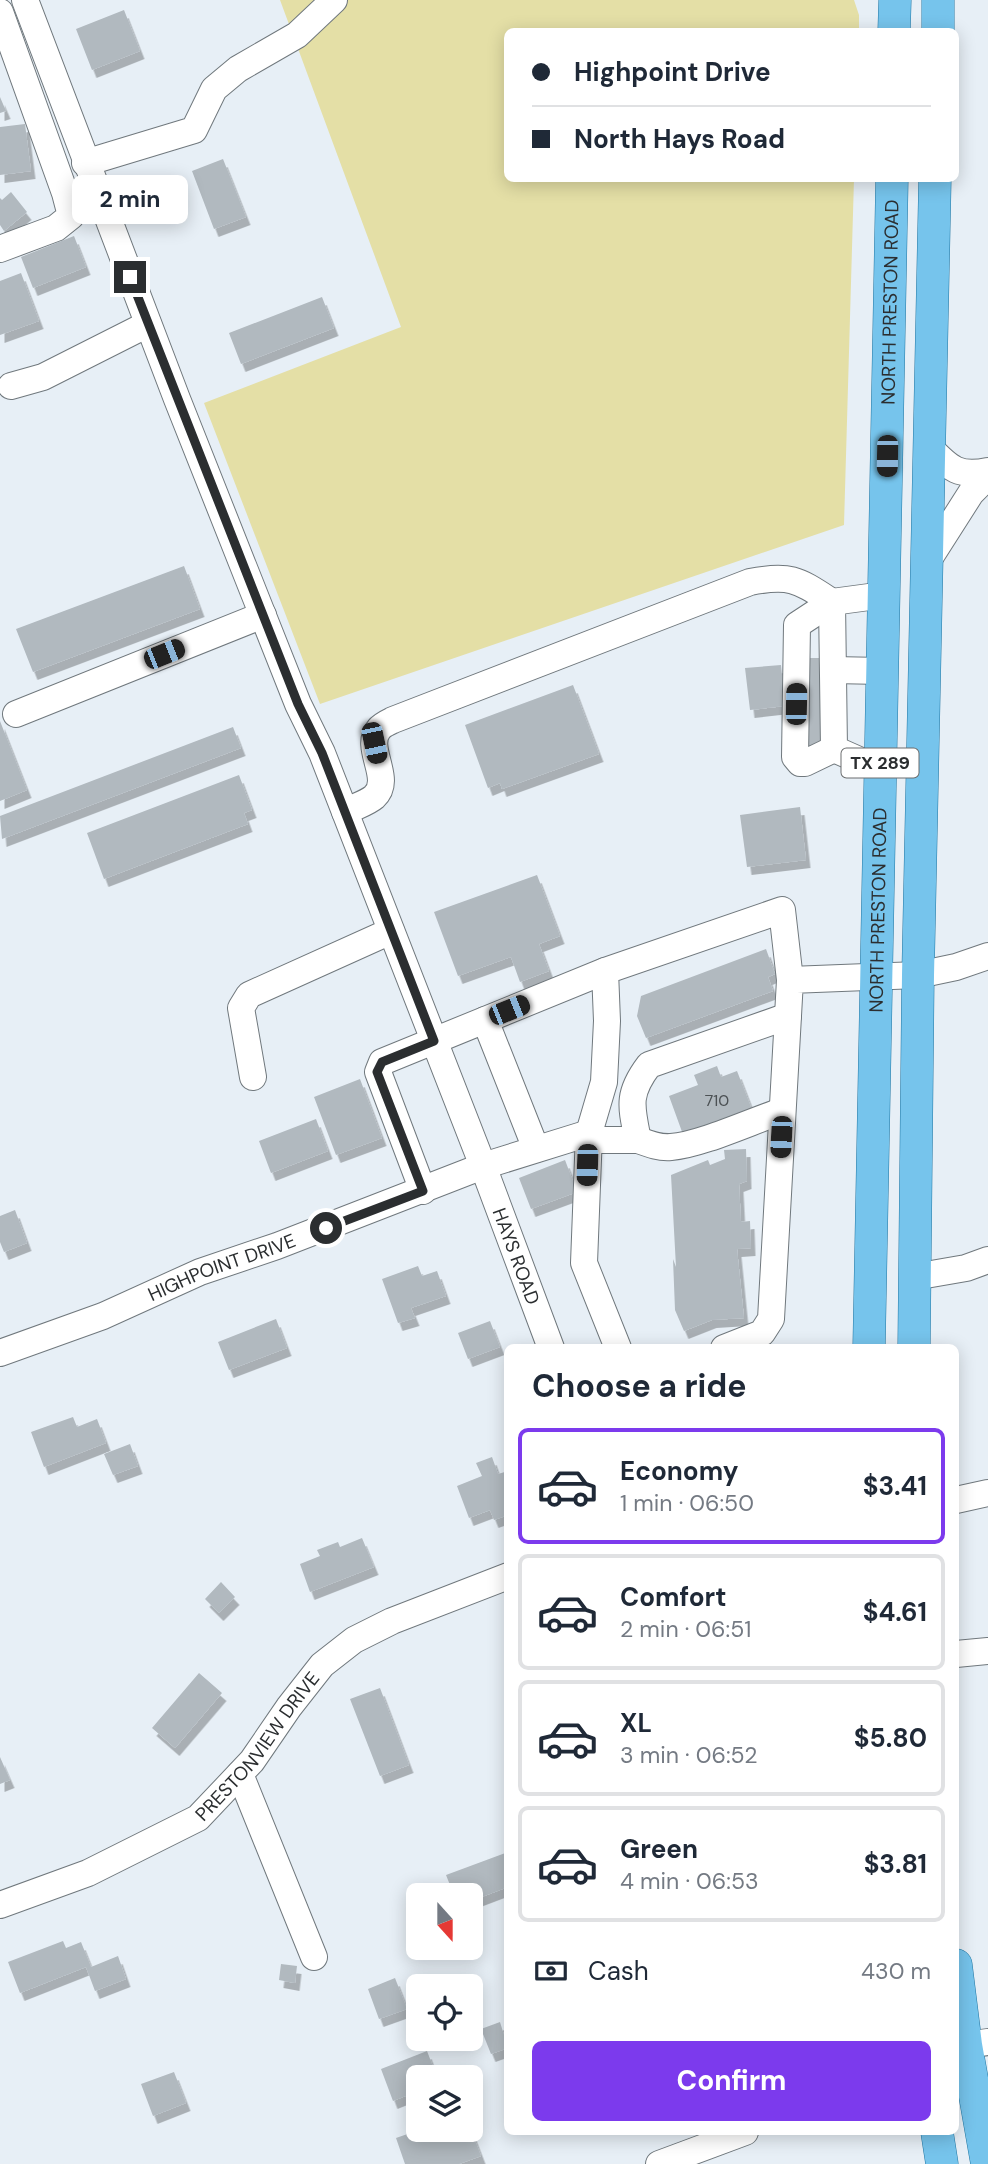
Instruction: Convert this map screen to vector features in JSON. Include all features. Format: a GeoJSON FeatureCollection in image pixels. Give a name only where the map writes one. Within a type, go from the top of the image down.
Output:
{"type":"FeatureCollection","features":[{"type":"Feature","properties":{"kind":"main road"},"geometry":{"type":"LineString","coordinates":[[894,28],[895,0]]}},
{"type":"Feature","properties":{"kind":"main road"},"geometry":{"type":"LineString","coordinates":[[938,28],[939,0]]}},
{"type":"Feature","properties":{"kind":"main road","name":"NORTH PRESTON ROAD"},"geometry":{"type":"LineString","coordinates":[[869,1344],[892,182]]}},
{"type":"Feature","properties":{"kind":"main road","name":"TX 289"},"geometry":{"type":"LineString","coordinates":[[914,1344],[918,975],[935,182]]}},
{"type":"Feature","properties":{"kind":"main road"},"geometry":{"type":"LineString","coordinates":[[959,1982],[987,2164]]}},
{"type":"Feature","properties":{"kind":"main road"},"geometry":{"type":"LineString","coordinates":[[938,2135],[943,2164]]}},
{"type":"Feature","properties":{"kind":"street","name":"HAYS ROAD"},"geometry":{"type":"LineString","coordinates":[[25,0],[85,163],[263,615],[345,812],[550,1344]]}},
{"type":"Feature","properties":{"kind":"street"},"geometry":{"type":"LineString","coordinates":[[85,163],[194,130],[205,104],[220,83],[238,69],[297,35],[313,23],[334,0]]}},
{"type":"Feature","properties":{"kind":"street"},"geometry":{"type":"LineString","coordinates":[[0,12],[71,216],[56,228],[0,249]]}},
{"type":"Feature","properties":{"kind":"street"},"geometry":{"type":"LineString","coordinates":[[11,386],[43,377],[148,324]]}},
{"type":"Feature","properties":{"kind":"street"},"geometry":{"type":"LineString","coordinates":[[930,448],[956,471],[988,473]]}},
{"type":"Feature","properties":{"kind":"street"},"geometry":{"type":"LineString","coordinates":[[927,562],[971,493],[988,473]]}},
{"type":"Feature","properties":{"kind":"street"},"geometry":{"type":"LineString","coordinates":[[345,812],[373,798],[380,789],[380,772],[374,743],[378,730],[393,720],[750,582],[778,576],[804,584],[832,602]]}},
{"type":"Feature","properties":{"kind":"street"},"geometry":{"type":"LineString","coordinates":[[879,769],[834,749],[805,763],[800,763],[795,757],[797,625],[832,602],[884,595]]}},
{"type":"Feature","properties":{"kind":"street"},"geometry":{"type":"LineString","coordinates":[[832,602],[834,749]]}},
{"type":"Feature","properties":{"kind":"street"},"geometry":{"type":"LineString","coordinates":[[16,714],[263,615]]}},
{"type":"Feature","properties":{"kind":"street"},"geometry":{"type":"LineString","coordinates":[[833,670],[882,671]]}},
{"type":"Feature","properties":{"kind":"street"},"geometry":{"type":"LineString","coordinates":[[423,1191],[377,1072],[382,1062],[605,971],[782,910],[790,980],[771,1319],[762,1334],[735,1344]]}},
{"type":"Feature","properties":{"kind":"street"},"geometry":{"type":"LineString","coordinates":[[253,1077],[241,1008],[249,995],[391,931]]}},
{"type":"Feature","properties":{"kind":"street"},"geometry":{"type":"LineString","coordinates":[[790,980],[918,975],[956,967],[988,956]]}},
{"type":"Feature","properties":{"kind":"street"},"geometry":{"type":"LineString","coordinates":[[605,971],[607,1021],[604,1082],[589,1137],[584,1263],[616,1344]]}},
{"type":"Feature","properties":{"kind":"street"},"geometry":{"type":"LineString","coordinates":[[638,1140],[631,1108],[632,1095],[638,1079],[649,1065],[788,1016]]}},
{"type":"Feature","properties":{"kind":"street"},"geometry":{"type":"LineString","coordinates":[[485,1020],[536,1149]]}},
{"type":"Feature","properties":{"kind":"street","name":"HIGHPOINT DRIVE"},"geometry":{"type":"LineString","coordinates":[[0,1353],[103,1316],[200,1272],[277,1246],[483,1166],[536,1149],[589,1137],[638,1140],[670,1147],[691,1143],[782,1111]]}},
{"type":"Feature","properties":{"kind":"street"},"geometry":{"type":"LineString","coordinates":[[914,1277],[965,1268],[988,1260]]}},
{"type":"Feature","properties":{"kind":"street"},"geometry":{"type":"LineString","coordinates":[[959,1499],[988,1493]]}},
{"type":"Feature","properties":{"kind":"street","name":"PRESTONVIEW DRIVE"},"geometry":{"type":"LineString","coordinates":[[0,1905],[88,1873],[198,1818],[253,1761],[289,1707],[322,1665],[354,1640],[391,1621],[504,1578]]}},
{"type":"Feature","properties":{"kind":"street"},"geometry":{"type":"LineString","coordinates":[[959,1654],[988,1651]]}},
{"type":"Feature","properties":{"kind":"street"},"geometry":{"type":"LineString","coordinates":[[240,1774],[314,1957]]}},
{"type":"Feature","properties":{"kind":"street"},"geometry":{"type":"LineString","coordinates":[[659,2164],[737,2135]]}},
{"type":"Feature","properties":{"kind":"shaded area"},"geometry":{"type":"Polygon","coordinates":[[[280,0],[854,0],[859,15],[859,28],[504,28],[504,182],[854,182],[844,525],[320,704],[204,403],[401,327],[280,0]]]}},
{"type":"Feature","properties":{"kind":"building"},"geometry":{"type":"Polygon","coordinates":[[[124,10],[140,51],[92,70],[76,29],[124,10]]]}},
{"type":"Feature","properties":{"kind":"building"},"geometry":{"type":"Polygon","coordinates":[[[0,97],[6,111],[0,113],[0,97]]]}},
{"type":"Feature","properties":{"kind":"building"},"geometry":{"type":"Polygon","coordinates":[[[25,124],[31,171],[0,175],[0,127],[25,124]]]}},
{"type":"Feature","properties":{"kind":"building"},"geometry":{"type":"Polygon","coordinates":[[[223,159],[246,217],[214,229],[192,171],[223,159]]]}},
{"type":"Feature","properties":{"kind":"building"},"geometry":{"type":"Polygon","coordinates":[[[11,192],[27,212],[4,231],[0,225],[0,198],[2,200],[11,192]]]}},
{"type":"Feature","properties":{"kind":"building"},"geometry":{"type":"Polygon","coordinates":[[[74,236],[86,267],[33,288],[21,257],[74,236]]]}},
{"type":"Feature","properties":{"kind":"building"},"geometry":{"type":"Polygon","coordinates":[[[21,273],[39,321],[0,335],[0,281],[21,273]]]}},
{"type":"Feature","properties":{"kind":"building"},"geometry":{"type":"Polygon","coordinates":[[[322,297],[334,328],[241,364],[229,333],[322,297]]]}},
{"type":"Feature","properties":{"kind":"building"},"geometry":{"type":"Polygon","coordinates":[[[184,566],[200,609],[33,672],[16,629],[184,566]]]}},
{"type":"Feature","properties":{"kind":"building"},"geometry":{"type":"Polygon","coordinates":[[[804,658],[823,658],[824,746],[804,746],[804,658]]]}},
{"type":"Feature","properties":{"kind":"building"},"geometry":{"type":"Polygon","coordinates":[[[781,665],[785,706],[750,710],[745,668],[781,665]]]}},
{"type":"Feature","properties":{"kind":"building"},"geometry":{"type":"Polygon","coordinates":[[[573,685],[599,754],[502,789],[500,783],[488,788],[465,725],[573,685]]]}},
{"type":"Feature","properties":{"kind":"building"},"geometry":{"type":"Polygon","coordinates":[[[0,721],[27,790],[0,801],[0,721]]]}},
{"type":"Feature","properties":{"kind":"building"},"geometry":{"type":"Polygon","coordinates":[[[233,727],[241,748],[2,839],[0,816],[233,727]]]}},
{"type":"Feature","properties":{"kind":"building"},"geometry":{"type":"Polygon","coordinates":[[[239,775],[252,810],[244,813],[248,824],[104,879],[87,833],[239,775]]]}},
{"type":"Feature","properties":{"kind":"building"},"geometry":{"type":"Polygon","coordinates":[[[800,807],[806,860],[747,867],[740,815],[800,807]]]}},
{"type":"Feature","properties":{"kind":"building"},"geometry":{"type":"Polygon","coordinates":[[[537,875],[560,936],[539,944],[549,971],[520,982],[511,957],[458,976],[434,912],[537,875]]]}},
{"type":"Feature","properties":{"kind":"building"},"geometry":{"type":"Polygon","coordinates":[[[766,949],[775,974],[768,977],[773,991],[646,1038],[637,1016],[641,996],[766,949]]]}},
{"type":"Feature","properties":{"kind":"building"},"geometry":{"type":"Polygon","coordinates":[[[717,1066],[721,1077],[737,1071],[754,1115],[685,1140],[669,1096],[698,1085],[694,1075],[717,1066]]]}},
{"type":"Feature","properties":{"kind":"building"},"geometry":{"type":"Polygon","coordinates":[[[360,1079],[382,1138],[336,1155],[314,1097],[360,1079]]]}},
{"type":"Feature","properties":{"kind":"building"},"geometry":{"type":"Polygon","coordinates":[[[316,1119],[328,1151],[271,1173],[259,1141],[316,1119]]]}},
{"type":"Feature","properties":{"kind":"building"},"geometry":{"type":"Polygon","coordinates":[[[746,1149],[747,1181],[739,1184],[741,1222],[750,1221],[751,1248],[737,1249],[744,1318],[712,1320],[684,1331],[675,1310],[673,1259],[676,1267],[671,1175],[708,1160],[710,1165],[725,1159],[724,1150],[746,1149]]]}},
{"type":"Feature","properties":{"kind":"building"},"geometry":{"type":"Polygon","coordinates":[[[565,1160],[577,1192],[531,1209],[519,1178],[565,1160]]]}},
{"type":"Feature","properties":{"kind":"building"},"geometry":{"type":"Polygon","coordinates":[[[15,1210],[27,1243],[4,1252],[0,1242],[0,1216],[15,1210]]]}},
{"type":"Feature","properties":{"kind":"building"},"geometry":{"type":"Polygon","coordinates":[[[418,1266],[422,1276],[437,1271],[446,1296],[411,1308],[415,1318],[398,1323],[382,1279],[418,1266]]]}},
{"type":"Feature","properties":{"kind":"building"},"geometry":{"type":"Polygon","coordinates":[[[276,1319],[287,1348],[229,1370],[218,1342],[276,1319]]]}},
{"type":"Feature","properties":{"kind":"building"},"geometry":{"type":"Polygon","coordinates":[[[490,1321],[500,1347],[468,1359],[458,1333],[490,1321]]]}},
{"type":"Feature","properties":{"kind":"building"},"geometry":{"type":"Polygon","coordinates":[[[73,1417],[77,1427],[97,1419],[106,1443],[44,1467],[31,1432],[73,1417]]]}},
{"type":"Feature","properties":{"kind":"building"},"geometry":{"type":"Polygon","coordinates":[[[130,1444],[138,1466],[113,1475],[104,1454],[130,1444]]]}},
{"type":"Feature","properties":{"kind":"building"},"geometry":{"type":"Polygon","coordinates":[[[492,1457],[498,1474],[504,1472],[504,1516],[494,1520],[490,1510],[469,1518],[457,1486],[482,1476],[476,1463],[492,1457]]]}},
{"type":"Feature","properties":{"kind":"building"},"geometry":{"type":"Polygon","coordinates":[[[362,1538],[374,1567],[310,1592],[300,1564],[320,1556],[317,1550],[338,1542],[340,1547],[362,1538]]]}},
{"type":"Feature","properties":{"kind":"building"},"geometry":{"type":"Polygon","coordinates":[[[221,1582],[235,1597],[219,1613],[205,1599],[221,1582]]]}},
{"type":"Feature","properties":{"kind":"building"},"geometry":{"type":"Polygon","coordinates":[[[199,1673],[222,1693],[175,1748],[152,1728],[199,1673]]]}},
{"type":"Feature","properties":{"kind":"building"},"geometry":{"type":"Polygon","coordinates":[[[380,1688],[409,1765],[380,1776],[350,1699],[380,1688]]]}},
{"type":"Feature","properties":{"kind":"building"},"geometry":{"type":"Polygon","coordinates":[[[0,1757],[10,1780],[0,1784],[0,1757]]]}},
{"type":"Feature","properties":{"kind":"building"},"geometry":{"type":"Polygon","coordinates":[[[504,1853],[504,1889],[483,1896],[483,1883],[449,1883],[446,1875],[504,1853]]]}},
{"type":"Feature","properties":{"kind":"building"},"geometry":{"type":"Polygon","coordinates":[[[63,1941],[66,1948],[81,1942],[91,1967],[118,1956],[126,1979],[95,1991],[86,1967],[20,1993],[8,1962],[63,1941]]]}},
{"type":"Feature","properties":{"kind":"building"},"geometry":{"type":"Polygon","coordinates":[[[281,1964],[297,1966],[295,1983],[279,1980],[281,1964]]]}},
{"type":"Feature","properties":{"kind":"building"},"geometry":{"type":"Polygon","coordinates":[[[395,1978],[406,2009],[379,2019],[368,1989],[395,1978]]]}},
{"type":"Feature","properties":{"kind":"building"},"geometry":{"type":"Polygon","coordinates":[[[500,2022],[504,2049],[491,2054],[483,2028],[500,2022]]]}},
{"type":"Feature","properties":{"kind":"building"},"geometry":{"type":"Polygon","coordinates":[[[427,2051],[432,2065],[406,2065],[406,2096],[393,2101],[381,2069],[427,2051]]]}},
{"type":"Feature","properties":{"kind":"building"},"geometry":{"type":"Polygon","coordinates":[[[174,2072],[186,2103],[153,2116],[141,2084],[174,2072]]]}},
{"type":"Feature","properties":{"kind":"building"},"geometry":{"type":"Polygon","coordinates":[[[406,2135],[406,2142],[476,2142],[481,2156],[459,2164],[405,2164],[396,2138],[406,2135]]]}},
{"type":"Feature","properties":{"kind":"route"},"geometry":{"type":"LineString","coordinates":[[130,277],[298,704],[322,753],[434,1041],[382,1062],[377,1072],[423,1191],[326,1228]]}}]}
